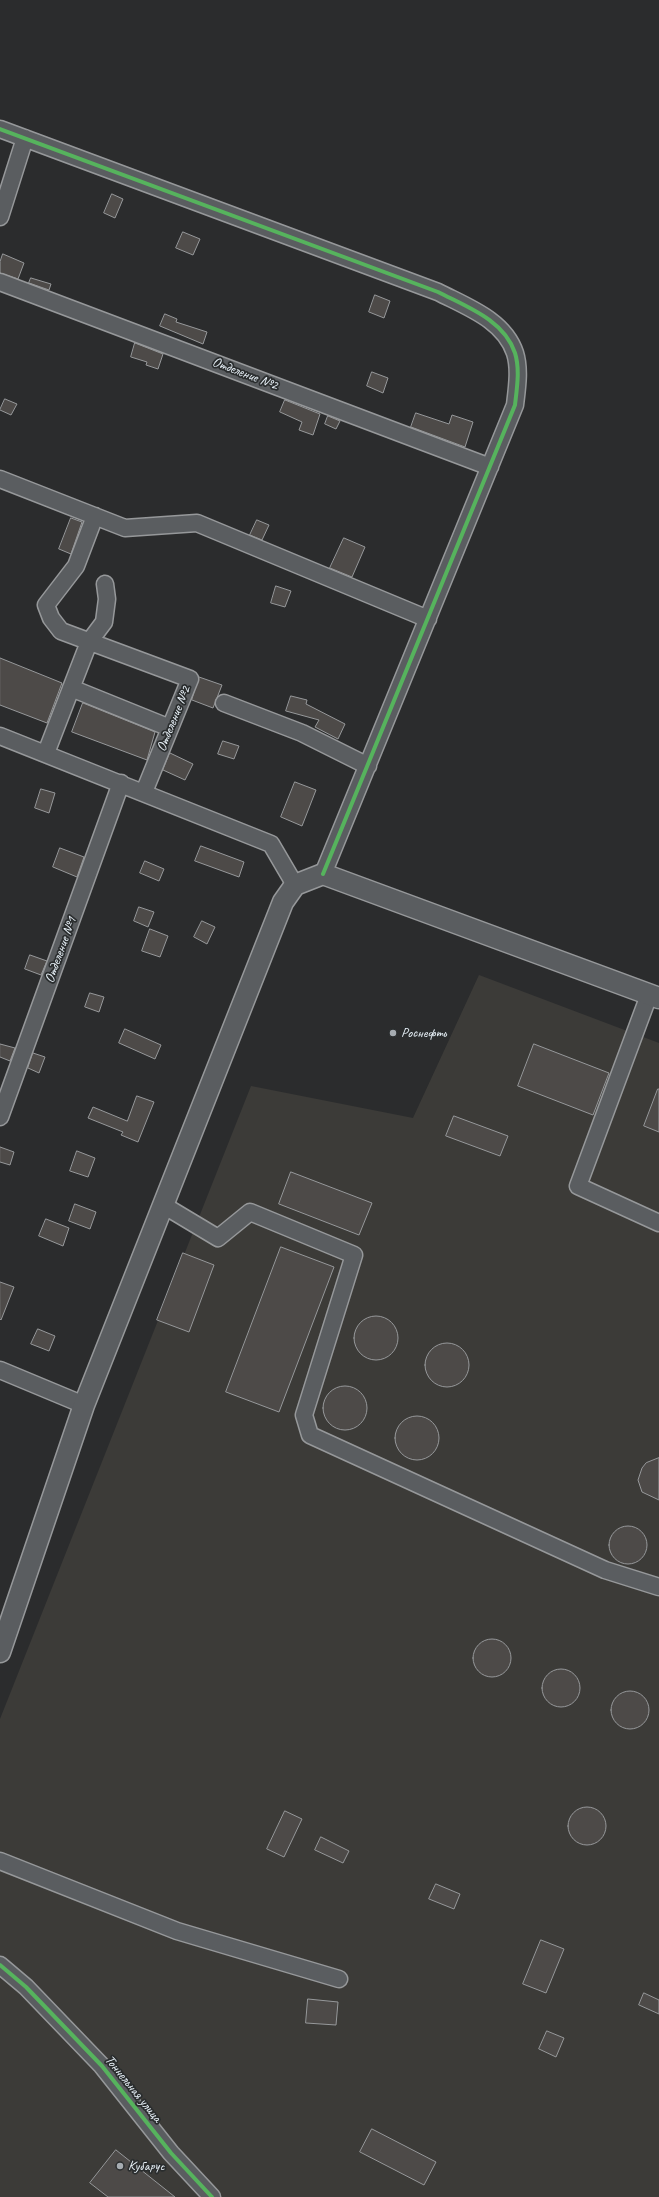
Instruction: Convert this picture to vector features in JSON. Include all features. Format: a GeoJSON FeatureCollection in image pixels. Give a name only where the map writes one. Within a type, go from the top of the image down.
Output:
{"type":"FeatureCollection","features":[{"type":"Feature","properties":{"kind":"main road"},"geometry":{"type":"LineString","coordinates":[[0,1652],[84,1405],[283,902],[295,885],[323,874],[654,997]]}},
{"type":"Feature","properties":{"kind":"street"},"geometry":{"type":"LineString","coordinates":[[0,129],[438,292],[482,315],[503,330],[515,353],[518,376],[515,405],[323,874]]}},
{"type":"Feature","properties":{"kind":"street"},"geometry":{"type":"LineString","coordinates":[[0,217],[25,138]]}},
{"type":"Feature","properties":{"kind":"street","name":"Отделение №2"},"geometry":{"type":"LineString","coordinates":[[0,282],[490,467]]}},
{"type":"Feature","properties":{"kind":"street"},"geometry":{"type":"LineString","coordinates":[[0,479],[125,528],[197,523],[428,619]]}},
{"type":"Feature","properties":{"kind":"street","name":"Отделение №2"},"geometry":{"type":"LineString","coordinates":[[95,516],[76,566],[46,605],[51,618],[61,631],[190,679],[144,792]]}},
{"type":"Feature","properties":{"kind":"street"},"geometry":{"type":"LineString","coordinates":[[46,753],[89,642],[104,622],[107,599],[105,584]]}},
{"type":"Feature","properties":{"kind":"street"},"geometry":{"type":"LineString","coordinates":[[71,688],[170,728]]}},
{"type":"Feature","properties":{"kind":"street"},"geometry":{"type":"LineString","coordinates":[[224,703],[302,733],[368,766]]}},
{"type":"Feature","properties":{"kind":"street"},"geometry":{"type":"LineString","coordinates":[[0,736],[144,792],[271,844],[295,885]]}},
{"type":"Feature","properties":{"kind":"street","name":"Отделение №1"},"geometry":{"type":"LineString","coordinates":[[0,1117],[121,783]]}},
{"type":"Feature","properties":{"kind":"street"},"geometry":{"type":"LineString","coordinates":[[654,997],[578,1186],[659,1223]]}},
{"type":"Feature","properties":{"kind":"street"},"geometry":{"type":"LineString","coordinates":[[163,1205],[218,1238],[250,1212],[354,1255],[304,1415],[310,1435],[605,1570],[659,1587]]}},
{"type":"Feature","properties":{"kind":"street"},"geometry":{"type":"LineString","coordinates":[[0,1370],[84,1405]]}},
{"type":"Feature","properties":{"kind":"street"},"geometry":{"type":"LineString","coordinates":[[0,1861],[177,1931],[339,1979]]}},
{"type":"Feature","properties":{"kind":"street","name":"Тоннельная улица"},"geometry":{"type":"LineString","coordinates":[[0,1965],[26,1987],[102,2066],[171,2153],[212,2197]]}},
{"type":"Feature","properties":{"kind":"shaded area"},"geometry":{"type":"Polygon","coordinates":[[[479,975],[659,1043],[659,2197],[0,2197],[0,1719],[251,1086],[413,1118],[479,975]]]}},
{"type":"Feature","properties":{"kind":"building"},"geometry":{"type":"Polygon","coordinates":[[[112,194],[123,199],[115,218],[104,213],[112,194]]]}},
{"type":"Feature","properties":{"kind":"building"},"geometry":{"type":"Polygon","coordinates":[[[183,232],[200,239],[193,255],[176,248],[183,232]]]}},
{"type":"Feature","properties":{"kind":"building"},"geometry":{"type":"Polygon","coordinates":[[[3,254],[24,263],[18,279],[0,273],[0,262],[3,254]]]}},
{"type":"Feature","properties":{"kind":"building"},"geometry":{"type":"Polygon","coordinates":[[[31,278],[51,284],[49,290],[29,283],[31,278]]]}},
{"type":"Feature","properties":{"kind":"building"},"geometry":{"type":"Polygon","coordinates":[[[375,295],[390,301],[384,318],[369,312],[375,295]]]}},
{"type":"Feature","properties":{"kind":"building"},"geometry":{"type":"Polygon","coordinates":[[[165,314],[177,319],[176,322],[207,332],[203,344],[160,326],[165,314]]]}},
{"type":"Feature","properties":{"kind":"building"},"geometry":{"type":"Polygon","coordinates":[[[135,343],[163,354],[158,369],[146,365],[147,362],[131,357],[135,343]]]}},
{"type":"Feature","properties":{"kind":"building"},"geometry":{"type":"Polygon","coordinates":[[[372,372],[388,378],[383,393],[367,386],[372,372]]]}},
{"type":"Feature","properties":{"kind":"building"},"geometry":{"type":"Polygon","coordinates":[[[5,399],[17,404],[11,415],[0,410],[5,399]]]}},
{"type":"Feature","properties":{"kind":"building"},"geometry":{"type":"Polygon","coordinates":[[[285,400],[320,414],[313,435],[299,430],[302,422],[280,412],[285,400]]]}},
{"type":"Feature","properties":{"kind":"building"},"geometry":{"type":"Polygon","coordinates":[[[416,413],[449,424],[452,415],[473,422],[465,447],[411,427],[416,413]]]}},
{"type":"Feature","properties":{"kind":"building"},"geometry":{"type":"Polygon","coordinates":[[[328,416],[340,421],[336,429],[325,424],[328,416]]]}},
{"type":"Feature","properties":{"kind":"building"},"geometry":{"type":"Polygon","coordinates":[[[71,518],[82,522],[71,554],[59,549],[71,518]]]}},
{"type":"Feature","properties":{"kind":"building"},"geometry":{"type":"Polygon","coordinates":[[[257,520],[269,525],[262,540],[250,535],[257,520]]]}},
{"type":"Feature","properties":{"kind":"building"},"geometry":{"type":"Polygon","coordinates":[[[344,538],[365,547],[352,577],[330,568],[344,538]]]}},
{"type":"Feature","properties":{"kind":"building"},"geometry":{"type":"Polygon","coordinates":[[[276,586],[291,591],[285,607],[271,603],[276,586]]]}},
{"type":"Feature","properties":{"kind":"building"},"geometry":{"type":"Polygon","coordinates":[[[0,658],[62,683],[47,723],[0,705],[0,658]]]}},
{"type":"Feature","properties":{"kind":"building"},"geometry":{"type":"Polygon","coordinates":[[[199,677],[222,685],[213,708],[192,700],[199,677]]]}},
{"type":"Feature","properties":{"kind":"building"},"geometry":{"type":"Polygon","coordinates":[[[291,696],[307,700],[306,704],[345,724],[338,739],[315,727],[319,720],[286,711],[291,696]]]}},
{"type":"Feature","properties":{"kind":"building"},"geometry":{"type":"Polygon","coordinates":[[[83,703],[155,732],[147,760],[72,732],[83,703]]]}},
{"type":"Feature","properties":{"kind":"building"},"geometry":{"type":"Polygon","coordinates":[[[223,741],[239,746],[234,759],[218,754],[223,741]]]}},
{"type":"Feature","properties":{"kind":"building"},"geometry":{"type":"Polygon","coordinates":[[[170,753],[193,764],[185,780],[163,770],[170,753]]]}},
{"type":"Feature","properties":{"kind":"building"},"geometry":{"type":"Polygon","coordinates":[[[295,782],[316,790],[302,826],[281,817],[295,782]]]}},
{"type":"Feature","properties":{"kind":"building"},"geometry":{"type":"Polygon","coordinates":[[[41,789],[55,793],[49,813],[35,808],[41,789]]]}},
{"type":"Feature","properties":{"kind":"building"},"geometry":{"type":"Polygon","coordinates":[[[201,846],[244,862],[239,877],[195,861],[201,846]]]}},
{"type":"Feature","properties":{"kind":"building"},"geometry":{"type":"Polygon","coordinates":[[[60,848],[84,857],[77,877],[53,867],[60,848]]]}},
{"type":"Feature","properties":{"kind":"building"},"geometry":{"type":"Polygon","coordinates":[[[145,861],[164,869],[159,881],[140,873],[145,861]]]}},
{"type":"Feature","properties":{"kind":"building"},"geometry":{"type":"Polygon","coordinates":[[[139,907],[154,912],[148,927],[134,921],[139,907]]]}},
{"type":"Feature","properties":{"kind":"building"},"geometry":{"type":"Polygon","coordinates":[[[202,921],[215,927],[207,944],[194,937],[202,921]]]}},
{"type":"Feature","properties":{"kind":"building"},"geometry":{"type":"Polygon","coordinates":[[[150,929],[168,936],[160,957],[142,951],[150,929]]]}},
{"type":"Feature","properties":{"kind":"building"},"geometry":{"type":"Polygon","coordinates":[[[30,955],[47,961],[41,975],[25,969],[30,955]]]}},
{"type":"Feature","properties":{"kind":"building"},"geometry":{"type":"Polygon","coordinates":[[[90,993],[104,997],[99,1012],[85,1007],[90,993]]]}},
{"type":"Feature","properties":{"kind":"building"},"geometry":{"type":"Polygon","coordinates":[[[125,1029],[161,1045],[155,1059],[119,1043],[125,1029]]]}},
{"type":"Feature","properties":{"kind":"building"},"geometry":{"type":"Polygon","coordinates":[[[0,1044],[15,1048],[10,1061],[0,1057],[0,1044]]]}},
{"type":"Feature","properties":{"kind":"building"},"geometry":{"type":"Polygon","coordinates":[[[534,1044],[609,1073],[593,1115],[518,1086],[534,1044]]]}},
{"type":"Feature","properties":{"kind":"building"},"geometry":{"type":"Polygon","coordinates":[[[33,1053],[45,1057],[39,1073],[28,1068],[33,1053]]]}},
{"type":"Feature","properties":{"kind":"building"},"geometry":{"type":"Polygon","coordinates":[[[659,1089],[659,1132],[644,1126],[659,1089]]]}},
{"type":"Feature","properties":{"kind":"building"},"geometry":{"type":"Polygon","coordinates":[[[137,1096],[154,1102],[138,1142],[121,1135],[123,1132],[88,1118],[93,1107],[127,1121],[137,1096]]]}},
{"type":"Feature","properties":{"kind":"building"},"geometry":{"type":"Polygon","coordinates":[[[454,1116],[508,1136],[500,1156],[446,1136],[454,1116]]]}},
{"type":"Feature","properties":{"kind":"building"},"geometry":{"type":"Polygon","coordinates":[[[0,1147],[14,1152],[10,1165],[0,1162],[0,1147]]]}},
{"type":"Feature","properties":{"kind":"building"},"geometry":{"type":"Polygon","coordinates":[[[77,1151],[95,1158],[88,1177],[70,1171],[77,1151]]]}},
{"type":"Feature","properties":{"kind":"building"},"geometry":{"type":"Polygon","coordinates":[[[291,1172],[372,1203],[359,1235],[279,1204],[291,1172]]]}},
{"type":"Feature","properties":{"kind":"building"},"geometry":{"type":"Polygon","coordinates":[[[75,1204],[96,1212],[90,1229],[69,1221],[75,1204]]]}},
{"type":"Feature","properties":{"kind":"building"},"geometry":{"type":"Polygon","coordinates":[[[46,1219],[69,1228],[63,1246],[39,1236],[46,1219]]]}},
{"type":"Feature","properties":{"kind":"building"},"geometry":{"type":"Polygon","coordinates":[[[281,1247],[334,1267],[279,1412],[226,1392],[281,1247]]]}},
{"type":"Feature","properties":{"kind":"building"},"geometry":{"type":"Polygon","coordinates":[[[183,1253],[214,1265],[189,1332],[157,1320],[183,1253]]]}},
{"type":"Feature","properties":{"kind":"building"},"geometry":{"type":"Polygon","coordinates":[[[0,1282],[14,1287],[1,1320],[0,1319],[0,1282]]]}},
{"type":"Feature","properties":{"kind":"building"},"geometry":{"type":"Polygon","coordinates":[[[372,1316],[380,1316],[385,1317],[392,1322],[397,1329],[397,1347],[392,1354],[385,1359],[372,1360],[364,1357],[357,1350],[354,1342],[354,1334],[357,1326],[364,1319],[372,1316]]]}},
{"type":"Feature","properties":{"kind":"building"},"geometry":{"type":"Polygon","coordinates":[[[38,1329],[55,1336],[49,1351],[31,1344],[38,1329]]]}},
{"type":"Feature","properties":{"kind":"building"},"geometry":{"type":"Polygon","coordinates":[[[443,1343],[451,1343],[456,1344],[463,1349],[468,1356],[468,1374],[463,1381],[456,1386],[443,1387],[435,1384],[428,1377],[425,1369],[425,1361],[428,1353],[435,1346],[443,1343]]]}},
{"type":"Feature","properties":{"kind":"building"},"geometry":{"type":"Polygon","coordinates":[[[341,1386],[349,1386],[354,1387],[361,1392],[366,1399],[366,1417],[361,1424],[354,1429],[341,1430],[333,1427],[326,1420],[323,1412],[323,1404],[326,1396],[333,1389],[341,1386]]]}},
{"type":"Feature","properties":{"kind":"building"},"geometry":{"type":"Polygon","coordinates":[[[413,1416],[421,1416],[426,1417],[433,1422],[438,1429],[438,1447],[433,1454],[426,1459],[413,1460],[405,1457],[398,1450],[395,1442],[395,1434],[398,1426],[405,1419],[413,1416]]]}},
{"type":"Feature","properties":{"kind":"building"},"geometry":{"type":"Polygon","coordinates":[[[659,1458],[659,1500],[642,1492],[638,1480],[642,1468],[646,1463],[659,1458]]]}},
{"type":"Feature","properties":{"kind":"building"},"geometry":{"type":"Polygon","coordinates":[[[628,1526],[638,1529],[644,1535],[647,1545],[644,1555],[638,1561],[628,1564],[618,1561],[612,1555],[609,1545],[612,1535],[618,1529],[628,1526]]]}},
{"type":"Feature","properties":{"kind":"building"},"geometry":{"type":"Polygon","coordinates":[[[492,1639],[502,1642],[508,1648],[511,1658],[508,1668],[502,1674],[492,1677],[482,1674],[476,1668],[473,1658],[476,1648],[482,1642],[492,1639]]]}},
{"type":"Feature","properties":{"kind":"building"},"geometry":{"type":"Polygon","coordinates":[[[561,1669],[571,1672],[577,1678],[580,1688],[577,1698],[571,1704],[561,1707],[551,1704],[545,1698],[542,1688],[545,1678],[551,1672],[561,1669]]]}},
{"type":"Feature","properties":{"kind":"building"},"geometry":{"type":"Polygon","coordinates":[[[630,1691],[640,1694],[646,1700],[649,1710],[646,1720],[640,1726],[630,1729],[620,1726],[614,1720],[611,1710],[614,1700],[620,1694],[630,1691]]]}},
{"type":"Feature","properties":{"kind":"building"},"geometry":{"type":"Polygon","coordinates":[[[587,1807],[597,1810],[603,1816],[606,1826],[603,1836],[597,1842],[587,1845],[577,1842],[571,1836],[568,1826],[571,1816],[577,1810],[587,1807]]]}},
{"type":"Feature","properties":{"kind":"building"},"geometry":{"type":"Polygon","coordinates":[[[285,1811],[302,1819],[284,1857],[267,1849],[285,1811]]]}},
{"type":"Feature","properties":{"kind":"building"},"geometry":{"type":"Polygon","coordinates":[[[321,1837],[349,1851],[343,1863],[315,1850],[321,1837]]]}},
{"type":"Feature","properties":{"kind":"building"},"geometry":{"type":"Polygon","coordinates":[[[436,1884],[460,1894],[454,1909],[429,1899],[436,1884]]]}},
{"type":"Feature","properties":{"kind":"building"},"geometry":{"type":"Polygon","coordinates":[[[541,1940],[564,1949],[546,1993],[523,1984],[541,1940]]]}},
{"type":"Feature","properties":{"kind":"building"},"geometry":{"type":"Polygon","coordinates":[[[644,1993],[659,2000],[659,2014],[639,2005],[644,1993]]]}},
{"type":"Feature","properties":{"kind":"building"},"geometry":{"type":"Polygon","coordinates":[[[308,1999],[338,2002],[336,2025],[306,2023],[308,1999]]]}},
{"type":"Feature","properties":{"kind":"building"},"geometry":{"type":"Polygon","coordinates":[[[547,2031],[564,2038],[556,2057],[539,2049],[547,2031]]]}},
{"type":"Feature","properties":{"kind":"building"},"geometry":{"type":"Polygon","coordinates":[[[372,2129],[436,2162],[424,2185],[360,2152],[372,2129]]]}},
{"type":"Feature","properties":{"kind":"building","name":"Кубарус"},"geometry":{"type":"Polygon","coordinates":[[[116,2150],[175,2197],[108,2197],[90,2183],[116,2150]]]}},
{"type":"Feature","properties":{"kind":"cycle path"},"geometry":{"type":"LineString","coordinates":[[0,129],[438,292],[472,309],[493,323],[510,342],[515,353],[518,372],[515,405],[323,874]]}},
{"type":"Feature","properties":{"kind":"cycle path"},"geometry":{"type":"LineString","coordinates":[[0,1965],[26,1987],[102,2066],[171,2153],[212,2197]]}},
{"type":"Feature","properties":{"kind":"place","name":"Роснефть"},"geometry":{"type":"Point","coordinates":[393,1033]}},
{"type":"Feature","properties":{"kind":"place","name":"Кубарус"},"geometry":{"type":"Point","coordinates":[120,2166]}}]}
